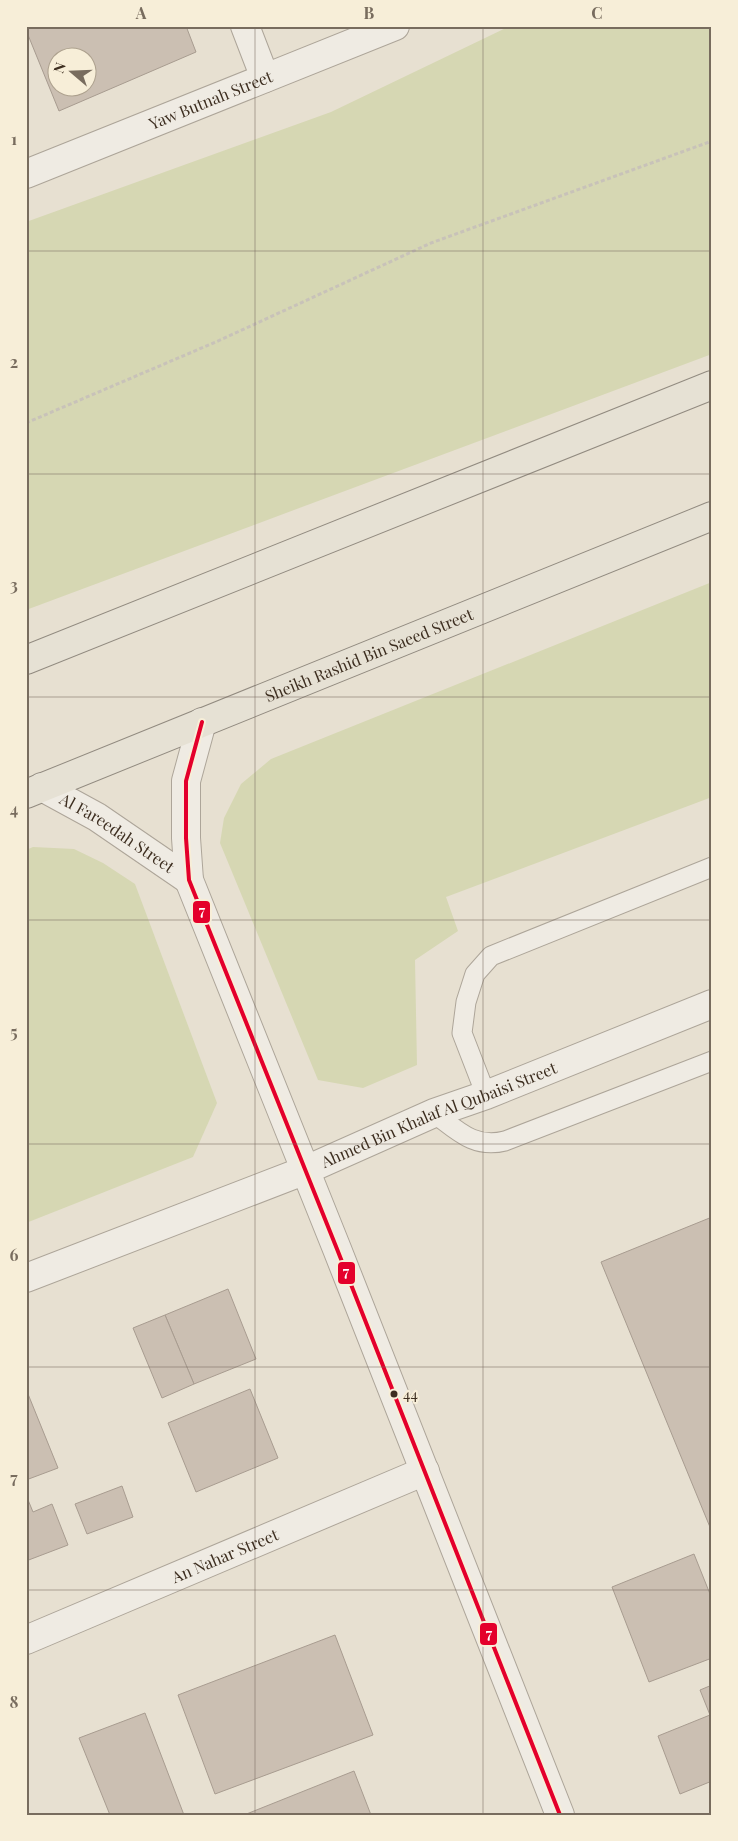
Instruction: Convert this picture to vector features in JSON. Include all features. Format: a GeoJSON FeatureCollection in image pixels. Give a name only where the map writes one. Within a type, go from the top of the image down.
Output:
{"type":"FeatureCollection","features":[{"type":"Feature","properties":{"kind":"main road"},"geometry":{"type":"LineString","coordinates":[[26,660],[712,385]]}},
{"type":"Feature","properties":{"kind":"main road","name":"Sheikh Rashid Bin Saeed Street"},"geometry":{"type":"LineString","coordinates":[[34,791],[712,516]]}},
{"type":"Feature","properties":{"kind":"street"},"geometry":{"type":"LineString","coordinates":[[245,26],[265,78]]}},
{"type":"Feature","properties":{"kind":"street","name":"Yaw Butnah Street"},"geometry":{"type":"LineString","coordinates":[[26,174],[395,26]]}},
{"type":"Feature","properties":{"kind":"street","name":"Al Fareedah Street"},"geometry":{"type":"LineString","coordinates":[[202,722],[186,782],[186,838],[189,880],[306,1170],[560,1815]]}},
{"type":"Feature","properties":{"kind":"street","name":"Al Fareedah Street"},"geometry":{"type":"LineString","coordinates":[[34,791],[97,817],[189,880]]}},
{"type":"Feature","properties":{"kind":"street","name":"Ahmed Bin Khalaf Al Qubaisi Street"},"geometry":{"type":"LineString","coordinates":[[26,1278],[306,1170],[434,1113],[486,1095],[712,1004]]}},
{"type":"Feature","properties":{"kind":"street","name":"An Nahar Street"},"geometry":{"type":"LineString","coordinates":[[26,1640],[425,1470]]}},
{"type":"Feature","properties":{"kind":"lane"},"geometry":{"type":"LineString","coordinates":[[486,1095],[462,1033],[466,1002],[475,974],[491,956],[712,867]]}},
{"type":"Feature","properties":{"kind":"lane"},"geometry":{"type":"LineString","coordinates":[[434,1113],[475,1141],[492,1144],[505,1141],[712,1061]]}},
{"type":"Feature","properties":{"kind":"path"},"geometry":{"type":"LineString","coordinates":[[26,423],[218,342],[431,243],[712,141]]}},
{"type":"Feature","properties":{"kind":"green space"},"geometry":{"type":"Polygon","coordinates":[[[510,26],[712,26],[712,354],[26,610],[26,222],[331,112],[510,26]]]}},
{"type":"Feature","properties":{"kind":"green space"},"geometry":{"type":"Polygon","coordinates":[[[712,582],[712,797],[446,897],[458,931],[415,960],[417,1065],[363,1088],[318,1080],[220,843],[224,818],[241,784],[271,759],[712,582]]]}},
{"type":"Feature","properties":{"kind":"green space"},"geometry":{"type":"Polygon","coordinates":[[[33,847],[74,849],[103,863],[135,884],[217,1103],[193,1157],[26,1223],[26,850],[33,847]]]}},
{"type":"Feature","properties":{"kind":"building"},"geometry":{"type":"Polygon","coordinates":[[[26,26],[186,26],[196,52],[98,94],[98,48],[48,48],[48,84],[26,26]]]}},
{"type":"Feature","properties":{"kind":"building"},"geometry":{"type":"Polygon","coordinates":[[[54,98],[89,98],[59,111],[54,98]]]}},
{"type":"Feature","properties":{"kind":"building"},"geometry":{"type":"Polygon","coordinates":[[[712,1217],[712,1532],[601,1262],[712,1217]]]}},
{"type":"Feature","properties":{"kind":"building"},"geometry":{"type":"Polygon","coordinates":[[[228,1289],[256,1359],[194,1384],[165,1315],[228,1289]]]}},
{"type":"Feature","properties":{"kind":"building"},"geometry":{"type":"Polygon","coordinates":[[[165,1315],[194,1384],[162,1398],[133,1328],[165,1315]]]}},
{"type":"Feature","properties":{"kind":"building"},"geometry":{"type":"Polygon","coordinates":[[[250,1389],[278,1458],[196,1492],[168,1423],[250,1389]]]}},
{"type":"Feature","properties":{"kind":"building"},"geometry":{"type":"Polygon","coordinates":[[[28,1394],[58,1468],[26,1480],[26,1395],[28,1394]]]}},
{"type":"Feature","properties":{"kind":"building"},"geometry":{"type":"Polygon","coordinates":[[[122,1486],[133,1517],[87,1534],[75,1504],[122,1486]]]}},
{"type":"Feature","properties":{"kind":"building"},"geometry":{"type":"Polygon","coordinates":[[[26,1495],[33,1512],[52,1504],[68,1545],[26,1561],[26,1495]]]}},
{"type":"Feature","properties":{"kind":"building"},"geometry":{"type":"Polygon","coordinates":[[[694,1554],[712,1599],[712,1658],[649,1682],[612,1587],[694,1554]]]}},
{"type":"Feature","properties":{"kind":"building"},"geometry":{"type":"Polygon","coordinates":[[[335,1635],[373,1735],[215,1794],[178,1695],[335,1635]]]}},
{"type":"Feature","properties":{"kind":"building"},"geometry":{"type":"Polygon","coordinates":[[[712,1685],[712,1781],[680,1794],[658,1736],[710,1715],[700,1690],[712,1685]]]}},
{"type":"Feature","properties":{"kind":"building"},"geometry":{"type":"Polygon","coordinates":[[[145,1713],[184,1815],[110,1815],[79,1738],[145,1713]]]}},
{"type":"Feature","properties":{"kind":"building"},"geometry":{"type":"Polygon","coordinates":[[[354,1771],[371,1815],[244,1815],[354,1771]]]}},
{"type":"Feature","properties":{"kind":"transit line","name":"7"},"geometry":{"type":"LineString","coordinates":[[202,722],[186,781],[186,838],[189,880],[560,1815]]}},
{"type":"Feature","properties":{"kind":"place","name":"44"},"geometry":{"type":"Point","coordinates":[394,1394]}}]}
